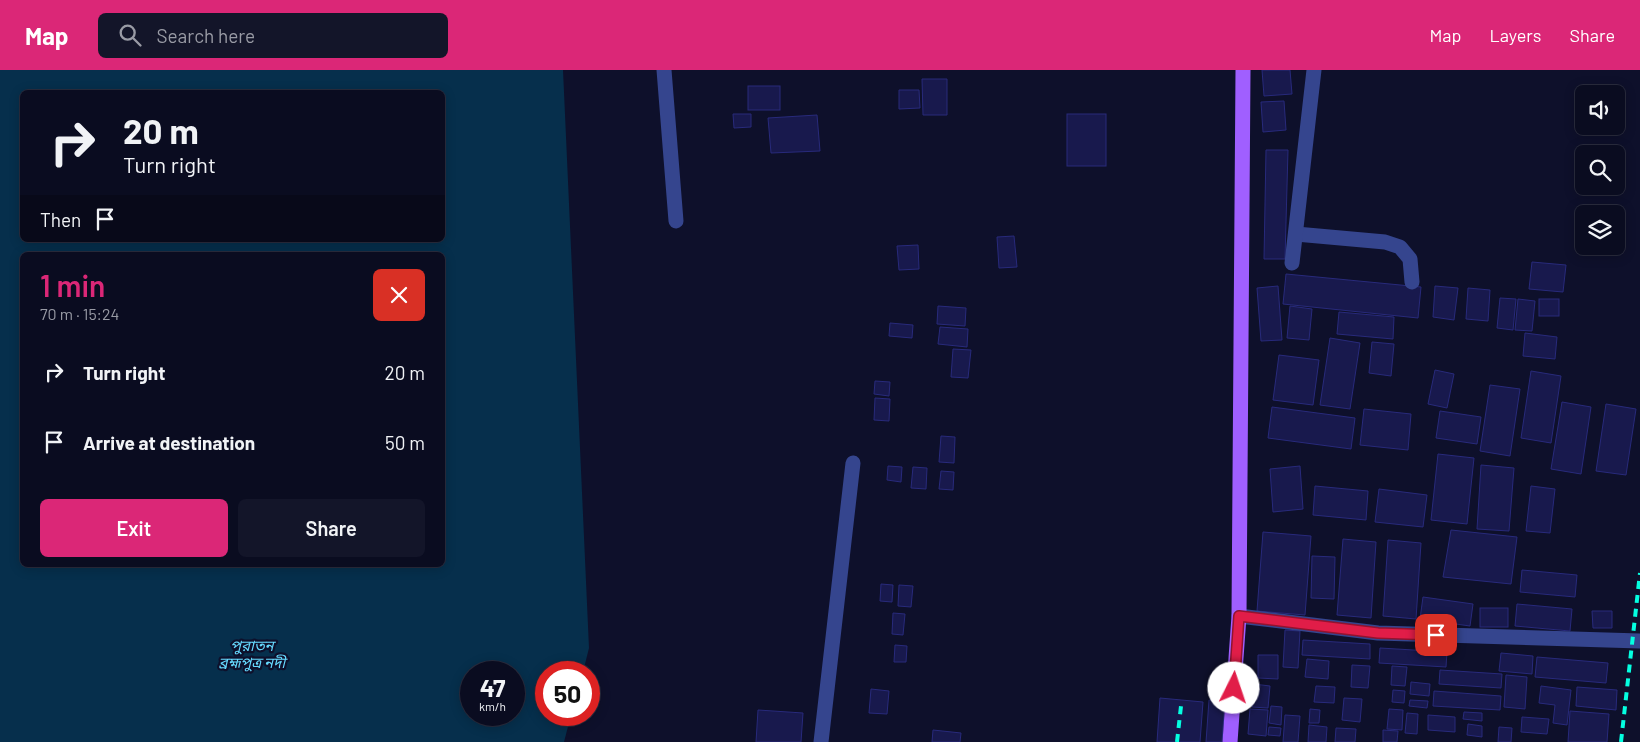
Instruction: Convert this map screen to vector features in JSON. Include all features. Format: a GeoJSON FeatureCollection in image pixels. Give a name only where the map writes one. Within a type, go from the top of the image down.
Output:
{"type":"FeatureCollection","features":[{"type":"Feature","properties":{"kind":"main road"},"geometry":{"type":"LineString","coordinates":[[1230,742],[1239,616],[1243,70]]}},
{"type":"Feature","properties":{"kind":"street"},"geometry":{"type":"LineString","coordinates":[[664,70],[676,221]]}},
{"type":"Feature","properties":{"kind":"street"},"geometry":{"type":"LineString","coordinates":[[1292,263],[1314,70]]}},
{"type":"Feature","properties":{"kind":"street"},"geometry":{"type":"LineString","coordinates":[[1296,234],[1385,242],[1400,247],[1410,259],[1412,282]]}},
{"type":"Feature","properties":{"kind":"street"},"geometry":{"type":"LineString","coordinates":[[821,742],[853,463]]}},
{"type":"Feature","properties":{"kind":"street"},"geometry":{"type":"LineString","coordinates":[[1239,616],[1378,633],[1640,641]]}},
{"type":"Feature","properties":{"kind":"water","name":"পুরাতন ব্রহ্মপুত্র নদী"},"geometry":{"type":"Polygon","coordinates":[[[0,70],[563,70],[589,648],[586,661],[535,661],[535,726],[568,726],[564,742],[0,742],[0,70]]]}},
{"type":"Feature","properties":{"kind":"building"},"geometry":{"type":"Polygon","coordinates":[[[1262,70],[1290,70],[1292,94],[1264,96],[1262,70]]]}},
{"type":"Feature","properties":{"kind":"building"},"geometry":{"type":"Polygon","coordinates":[[[922,79],[947,79],[947,115],[923,115],[922,79]]]}},
{"type":"Feature","properties":{"kind":"building"},"geometry":{"type":"Polygon","coordinates":[[[748,86],[780,86],[780,110],[748,110],[748,86]]]}},
{"type":"Feature","properties":{"kind":"building"},"geometry":{"type":"Polygon","coordinates":[[[899,90],[919,90],[920,108],[899,109],[899,90]]]}},
{"type":"Feature","properties":{"kind":"building"},"geometry":{"type":"Polygon","coordinates":[[[1284,101],[1286,130],[1263,132],[1261,102],[1284,101]]]}},
{"type":"Feature","properties":{"kind":"building"},"geometry":{"type":"Polygon","coordinates":[[[733,114],[751,114],[751,127],[734,128],[733,114]]]}},
{"type":"Feature","properties":{"kind":"building"},"geometry":{"type":"Polygon","coordinates":[[[1067,114],[1106,114],[1106,166],[1067,166],[1067,114]]]}},
{"type":"Feature","properties":{"kind":"building"},"geometry":{"type":"Polygon","coordinates":[[[817,115],[820,151],[771,153],[768,118],[817,115]]]}},
{"type":"Feature","properties":{"kind":"building"},"geometry":{"type":"Polygon","coordinates":[[[1266,150],[1288,150],[1285,259],[1264,259],[1266,150]]]}},
{"type":"Feature","properties":{"kind":"building"},"geometry":{"type":"Polygon","coordinates":[[[1014,236],[1017,267],[999,268],[997,237],[1014,236]]]}},
{"type":"Feature","properties":{"kind":"building"},"geometry":{"type":"Polygon","coordinates":[[[918,245],[919,269],[899,270],[897,246],[918,245]]]}},
{"type":"Feature","properties":{"kind":"building"},"geometry":{"type":"Polygon","coordinates":[[[1532,262],[1566,265],[1563,292],[1529,289],[1532,262]]]}},
{"type":"Feature","properties":{"kind":"building"},"geometry":{"type":"Polygon","coordinates":[[[1286,274],[1421,287],[1418,318],[1283,304],[1286,274]]]}},
{"type":"Feature","properties":{"kind":"building"},"geometry":{"type":"Polygon","coordinates":[[[1278,286],[1282,340],[1261,341],[1257,288],[1278,286]]]}},
{"type":"Feature","properties":{"kind":"building"},"geometry":{"type":"Polygon","coordinates":[[[1435,286],[1458,288],[1454,320],[1433,317],[1435,286]]]}},
{"type":"Feature","properties":{"kind":"building"},"geometry":{"type":"Polygon","coordinates":[[[1468,288],[1490,290],[1488,321],[1466,319],[1468,288]]]}},
{"type":"Feature","properties":{"kind":"building"},"geometry":{"type":"Polygon","coordinates":[[[1500,298],[1516,299],[1513,330],[1497,328],[1500,298]]]}},
{"type":"Feature","properties":{"kind":"building"},"geometry":{"type":"Polygon","coordinates":[[[1518,299],[1535,301],[1532,331],[1515,330],[1518,299]]]}},
{"type":"Feature","properties":{"kind":"building"},"geometry":{"type":"Polygon","coordinates":[[[1539,299],[1559,299],[1559,316],[1539,316],[1539,299]]]}},
{"type":"Feature","properties":{"kind":"building"},"geometry":{"type":"Polygon","coordinates":[[[938,306],[966,308],[965,326],[937,324],[938,306]]]}},
{"type":"Feature","properties":{"kind":"building"},"geometry":{"type":"Polygon","coordinates":[[[1290,306],[1312,309],[1309,340],[1287,338],[1290,306]]]}},
{"type":"Feature","properties":{"kind":"building"},"geometry":{"type":"Polygon","coordinates":[[[1339,312],[1394,317],[1393,339],[1337,334],[1339,312]]]}},
{"type":"Feature","properties":{"kind":"building"},"geometry":{"type":"Polygon","coordinates":[[[890,323],[913,325],[912,338],[889,336],[890,323]]]}},
{"type":"Feature","properties":{"kind":"building"},"geometry":{"type":"Polygon","coordinates":[[[940,327],[968,329],[967,347],[938,344],[940,327]]]}},
{"type":"Feature","properties":{"kind":"building"},"geometry":{"type":"Polygon","coordinates":[[[1525,333],[1557,337],[1555,359],[1523,356],[1525,333]]]}},
{"type":"Feature","properties":{"kind":"building"},"geometry":{"type":"Polygon","coordinates":[[[1330,338],[1360,343],[1350,409],[1320,405],[1330,338]]]}},
{"type":"Feature","properties":{"kind":"building"},"geometry":{"type":"Polygon","coordinates":[[[1372,342],[1394,344],[1391,376],[1369,373],[1372,342]]]}},
{"type":"Feature","properties":{"kind":"building"},"geometry":{"type":"Polygon","coordinates":[[[953,349],[971,350],[968,378],[951,377],[953,349]]]}},
{"type":"Feature","properties":{"kind":"building"},"geometry":{"type":"Polygon","coordinates":[[[1279,355],[1319,360],[1313,405],[1273,400],[1279,355]]]}},
{"type":"Feature","properties":{"kind":"building"},"geometry":{"type":"Polygon","coordinates":[[[1435,370],[1454,374],[1447,408],[1428,404],[1435,370]]]}},
{"type":"Feature","properties":{"kind":"building"},"geometry":{"type":"Polygon","coordinates":[[[1531,371],[1561,376],[1551,443],[1521,438],[1531,371]]]}},
{"type":"Feature","properties":{"kind":"building"},"geometry":{"type":"Polygon","coordinates":[[[875,381],[890,382],[889,396],[874,394],[875,381]]]}},
{"type":"Feature","properties":{"kind":"building"},"geometry":{"type":"Polygon","coordinates":[[[1490,385],[1520,389],[1510,456],[1480,451],[1490,385]]]}},
{"type":"Feature","properties":{"kind":"building"},"geometry":{"type":"Polygon","coordinates":[[[875,398],[890,399],[889,421],[874,420],[875,398]]]}},
{"type":"Feature","properties":{"kind":"building"},"geometry":{"type":"Polygon","coordinates":[[[1562,402],[1591,407],[1581,474],[1551,469],[1562,402]]]}},
{"type":"Feature","properties":{"kind":"building"},"geometry":{"type":"Polygon","coordinates":[[[1606,404],[1636,409],[1626,475],[1596,471],[1606,404]]]}},
{"type":"Feature","properties":{"kind":"building"},"geometry":{"type":"Polygon","coordinates":[[[1272,407],[1355,418],[1351,449],[1268,438],[1272,407]]]}},
{"type":"Feature","properties":{"kind":"building"},"geometry":{"type":"Polygon","coordinates":[[[1364,409],[1411,414],[1408,450],[1360,445],[1364,409]]]}},
{"type":"Feature","properties":{"kind":"building"},"geometry":{"type":"Polygon","coordinates":[[[1440,411],[1481,417],[1477,444],[1436,438],[1440,411]]]}},
{"type":"Feature","properties":{"kind":"building"},"geometry":{"type":"Polygon","coordinates":[[[941,436],[955,437],[954,463],[939,462],[941,436]]]}},
{"type":"Feature","properties":{"kind":"building"},"geometry":{"type":"Polygon","coordinates":[[[1438,454],[1474,458],[1467,524],[1431,520],[1438,454]]]}},
{"type":"Feature","properties":{"kind":"building"},"geometry":{"type":"Polygon","coordinates":[[[1481,465],[1514,468],[1509,531],[1477,529],[1481,465]]]}},
{"type":"Feature","properties":{"kind":"building"},"geometry":{"type":"Polygon","coordinates":[[[888,466],[902,467],[901,482],[887,480],[888,466]]]}},
{"type":"Feature","properties":{"kind":"building"},"geometry":{"type":"Polygon","coordinates":[[[1300,466],[1303,509],[1273,512],[1270,469],[1300,466]]]}},
{"type":"Feature","properties":{"kind":"building"},"geometry":{"type":"Polygon","coordinates":[[[913,467],[927,468],[926,489],[911,488],[913,467]]]}},
{"type":"Feature","properties":{"kind":"building"},"geometry":{"type":"Polygon","coordinates":[[[941,471],[954,472],[953,490],[939,489],[941,471]]]}},
{"type":"Feature","properties":{"kind":"building"},"geometry":{"type":"Polygon","coordinates":[[[1315,486],[1368,491],[1366,520],[1313,515],[1315,486]]]}},
{"type":"Feature","properties":{"kind":"building"},"geometry":{"type":"Polygon","coordinates":[[[1531,486],[1555,489],[1550,533],[1526,531],[1531,486]]]}},
{"type":"Feature","properties":{"kind":"building"},"geometry":{"type":"Polygon","coordinates":[[[1379,489],[1427,495],[1423,527],[1375,522],[1379,489]]]}},
{"type":"Feature","properties":{"kind":"building"},"geometry":{"type":"Polygon","coordinates":[[[1451,530],[1517,537],[1511,584],[1443,577],[1451,530]]]}},
{"type":"Feature","properties":{"kind":"building"},"geometry":{"type":"Polygon","coordinates":[[[1263,532],[1311,536],[1305,615],[1257,611],[1263,532]]]}},
{"type":"Feature","properties":{"kind":"building"},"geometry":{"type":"Polygon","coordinates":[[[1343,539],[1376,542],[1371,618],[1337,615],[1343,539]]]}},
{"type":"Feature","properties":{"kind":"building"},"geometry":{"type":"Polygon","coordinates":[[[1388,540],[1421,543],[1416,619],[1383,616],[1388,540]]]}},
{"type":"Feature","properties":{"kind":"building"},"geometry":{"type":"Polygon","coordinates":[[[1312,556],[1335,557],[1334,599],[1311,598],[1312,556]]]}},
{"type":"Feature","properties":{"kind":"building"},"geometry":{"type":"Polygon","coordinates":[[[1522,570],[1577,575],[1575,597],[1520,592],[1522,570]]]}},
{"type":"Feature","properties":{"kind":"building"},"geometry":{"type":"Polygon","coordinates":[[[881,584],[893,585],[892,602],[880,601],[881,584]]]}},
{"type":"Feature","properties":{"kind":"building"},"geometry":{"type":"Polygon","coordinates":[[[899,585],[913,586],[911,607],[898,606],[899,585]]]}},
{"type":"Feature","properties":{"kind":"building"},"geometry":{"type":"Polygon","coordinates":[[[1423,597],[1473,604],[1470,626],[1420,619],[1423,597]]]}},
{"type":"Feature","properties":{"kind":"building"},"geometry":{"type":"Polygon","coordinates":[[[1517,604],[1572,609],[1570,631],[1515,626],[1517,604]]]}},
{"type":"Feature","properties":{"kind":"building"},"geometry":{"type":"Polygon","coordinates":[[[1480,608],[1508,608],[1508,627],[1480,627],[1480,608]]]}},
{"type":"Feature","properties":{"kind":"building"},"geometry":{"type":"Polygon","coordinates":[[[1592,611],[1612,611],[1612,628],[1593,628],[1592,611]]]}},
{"type":"Feature","properties":{"kind":"building"},"geometry":{"type":"Polygon","coordinates":[[[893,613],[905,614],[903,635],[892,634],[893,613]]]}},
{"type":"Feature","properties":{"kind":"building"},"geometry":{"type":"Polygon","coordinates":[[[1285,630],[1300,631],[1298,668],[1283,667],[1285,630]]]}},
{"type":"Feature","properties":{"kind":"building"},"geometry":{"type":"Polygon","coordinates":[[[1303,640],[1370,644],[1370,659],[1302,655],[1303,640]]]}},
{"type":"Feature","properties":{"kind":"building"},"geometry":{"type":"Polygon","coordinates":[[[895,645],[907,646],[906,662],[894,662],[895,645]]]}},
{"type":"Feature","properties":{"kind":"building"},"geometry":{"type":"Polygon","coordinates":[[[1380,648],[1447,652],[1446,667],[1379,663],[1380,648]]]}},
{"type":"Feature","properties":{"kind":"building"},"geometry":{"type":"Polygon","coordinates":[[[1501,653],[1533,656],[1532,674],[1499,671],[1501,653]]]}},
{"type":"Feature","properties":{"kind":"building"},"geometry":{"type":"Polygon","coordinates":[[[1258,655],[1278,655],[1278,679],[1258,678],[1258,655]]]}},
{"type":"Feature","properties":{"kind":"building"},"geometry":{"type":"Polygon","coordinates":[[[1537,657],[1608,663],[1606,683],[1535,677],[1537,657]]]}},
{"type":"Feature","properties":{"kind":"building"},"geometry":{"type":"Polygon","coordinates":[[[1307,659],[1329,661],[1328,679],[1305,677],[1307,659]]]}},
{"type":"Feature","properties":{"kind":"building"},"geometry":{"type":"Polygon","coordinates":[[[1352,665],[1370,666],[1368,688],[1351,687],[1352,665]]]}},
{"type":"Feature","properties":{"kind":"building"},"geometry":{"type":"Polygon","coordinates":[[[1392,666],[1407,667],[1405,686],[1391,685],[1392,666]]]}},
{"type":"Feature","properties":{"kind":"building"},"geometry":{"type":"Polygon","coordinates":[[[1440,670],[1502,674],[1501,688],[1439,684],[1440,670]]]}},
{"type":"Feature","properties":{"kind":"building"},"geometry":{"type":"Polygon","coordinates":[[[1506,675],[1527,677],[1525,709],[1504,707],[1506,675]]]}},
{"type":"Feature","properties":{"kind":"building"},"geometry":{"type":"Polygon","coordinates":[[[1411,682],[1430,684],[1429,696],[1410,694],[1411,682]]]}},
{"type":"Feature","properties":{"kind":"building"},"geometry":{"type":"Polygon","coordinates":[[[1254,684],[1270,686],[1268,708],[1252,707],[1254,684]]]}},
{"type":"Feature","properties":{"kind":"building"},"geometry":{"type":"Polygon","coordinates":[[[1316,686],[1335,687],[1334,703],[1314,702],[1316,686]]]}},
{"type":"Feature","properties":{"kind":"building"},"geometry":{"type":"Polygon","coordinates":[[[1541,686],[1571,690],[1567,725],[1553,723],[1555,705],[1539,703],[1541,686]]]}},
{"type":"Feature","properties":{"kind":"building"},"geometry":{"type":"Polygon","coordinates":[[[1577,687],[1617,690],[1616,710],[1576,706],[1577,687]]]}},
{"type":"Feature","properties":{"kind":"building"},"geometry":{"type":"Polygon","coordinates":[[[871,689],[889,691],[887,714],[869,713],[871,689]]]}},
{"type":"Feature","properties":{"kind":"building"},"geometry":{"type":"Polygon","coordinates":[[[1393,690],[1405,691],[1404,703],[1392,702],[1393,690]]]}},
{"type":"Feature","properties":{"kind":"building"},"geometry":{"type":"Polygon","coordinates":[[[1434,691],[1501,696],[1500,710],[1433,706],[1434,691]]]}},
{"type":"Feature","properties":{"kind":"building"},"geometry":{"type":"Polygon","coordinates":[[[1160,698],[1203,702],[1200,742],[1157,742],[1160,698]]]}},
{"type":"Feature","properties":{"kind":"building"},"geometry":{"type":"Polygon","coordinates":[[[1344,698],[1362,699],[1360,722],[1342,720],[1344,698]]]}},
{"type":"Feature","properties":{"kind":"building"},"geometry":{"type":"Polygon","coordinates":[[[1209,700],[1225,701],[1222,742],[1206,742],[1209,700]]]}},
{"type":"Feature","properties":{"kind":"building"},"geometry":{"type":"Polygon","coordinates":[[[1410,700],[1428,701],[1427,708],[1409,706],[1410,700]]]}},
{"type":"Feature","properties":{"kind":"building"},"geometry":{"type":"Polygon","coordinates":[[[1271,706],[1282,707],[1281,725],[1269,723],[1271,706]]]}},
{"type":"Feature","properties":{"kind":"building"},"geometry":{"type":"Polygon","coordinates":[[[1250,709],[1268,710],[1266,736],[1248,734],[1250,709]]]}},
{"type":"Feature","properties":{"kind":"building"},"geometry":{"type":"Polygon","coordinates":[[[1310,709],[1320,710],[1319,723],[1309,723],[1310,709]]]}},
{"type":"Feature","properties":{"kind":"building"},"geometry":{"type":"Polygon","coordinates":[[[1389,709],[1403,710],[1402,730],[1387,729],[1389,709]]]}},
{"type":"Feature","properties":{"kind":"building"},"geometry":{"type":"Polygon","coordinates":[[[758,710],[803,713],[801,742],[756,742],[758,710]]]}},
{"type":"Feature","properties":{"kind":"building"},"geometry":{"type":"Polygon","coordinates":[[[1570,711],[1609,714],[1607,742],[1568,742],[1570,711]]]}},
{"type":"Feature","properties":{"kind":"building"},"geometry":{"type":"Polygon","coordinates":[[[1464,712],[1482,713],[1482,721],[1463,719],[1464,712]]]}},
{"type":"Feature","properties":{"kind":"building"},"geometry":{"type":"Polygon","coordinates":[[[1407,713],[1418,714],[1417,734],[1405,733],[1407,713]]]}},
{"type":"Feature","properties":{"kind":"building"},"geometry":{"type":"Polygon","coordinates":[[[1285,715],[1300,716],[1298,742],[1283,742],[1285,715]]]}},
{"type":"Feature","properties":{"kind":"building"},"geometry":{"type":"Polygon","coordinates":[[[1428,715],[1455,717],[1455,732],[1428,730],[1428,715]]]}},
{"type":"Feature","properties":{"kind":"building"},"geometry":{"type":"Polygon","coordinates":[[[1522,717],[1549,719],[1547,734],[1521,732],[1522,717]]]}},
{"type":"Feature","properties":{"kind":"building"},"geometry":{"type":"Polygon","coordinates":[[[1468,724],[1482,726],[1482,737],[1467,735],[1468,724]]]}},
{"type":"Feature","properties":{"kind":"building"},"geometry":{"type":"Polygon","coordinates":[[[1309,725],[1327,727],[1326,742],[1308,742],[1309,725]]]}},
{"type":"Feature","properties":{"kind":"building"},"geometry":{"type":"Polygon","coordinates":[[[1269,727],[1281,728],[1280,736],[1268,735],[1269,727]]]}},
{"type":"Feature","properties":{"kind":"building"},"geometry":{"type":"Polygon","coordinates":[[[1499,727],[1512,728],[1511,742],[1498,742],[1499,727]]]}},
{"type":"Feature","properties":{"kind":"building"},"geometry":{"type":"Polygon","coordinates":[[[1336,728],[1356,729],[1355,742],[1335,742],[1336,728]]]}},
{"type":"Feature","properties":{"kind":"building"},"geometry":{"type":"Polygon","coordinates":[[[933,730],[961,733],[960,742],[932,742],[933,730]]]}},
{"type":"Feature","properties":{"kind":"building"},"geometry":{"type":"Polygon","coordinates":[[[1383,730],[1398,731],[1397,742],[1383,742],[1383,730]]]}},
{"type":"Feature","properties":{"kind":"railway"},"geometry":{"type":"LineString","coordinates":[[1621,742],[1640,573]]}},
{"type":"Feature","properties":{"kind":"railway"},"geometry":{"type":"LineString","coordinates":[[1177,742],[1181,706]]}},
{"type":"Feature","properties":{"kind":"route"},"geometry":{"type":"LineString","coordinates":[[1234,688],[1239,616],[1378,633],[1436,635]]}}]}
